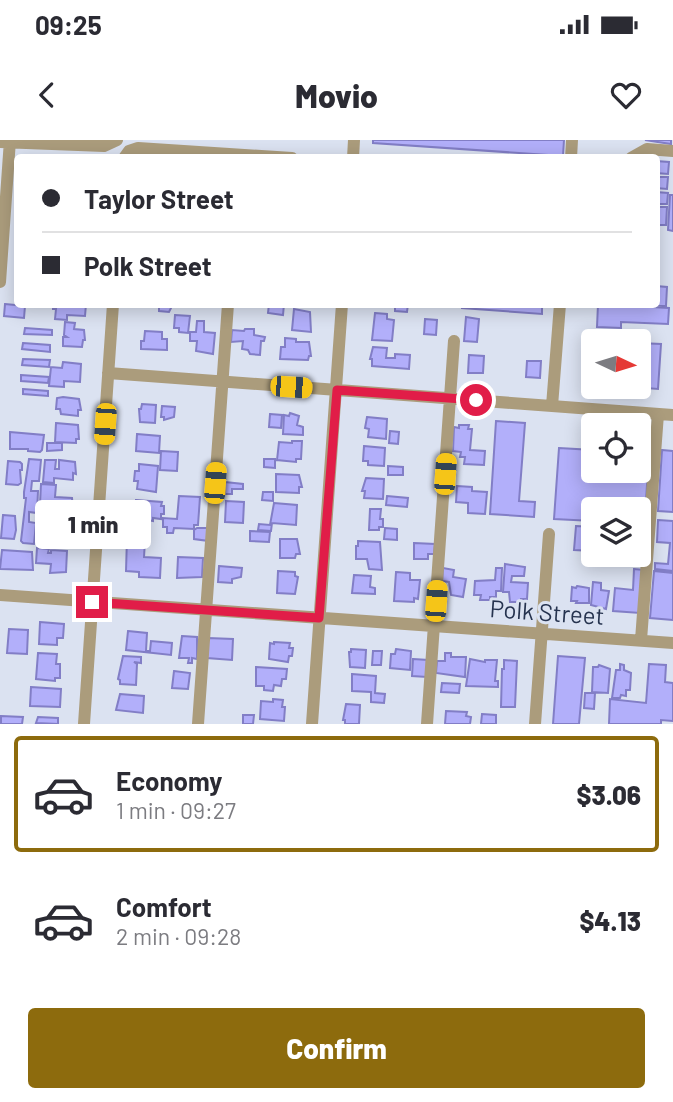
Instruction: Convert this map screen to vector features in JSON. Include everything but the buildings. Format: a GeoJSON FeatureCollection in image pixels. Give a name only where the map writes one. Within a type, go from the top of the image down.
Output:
{"type":"FeatureCollection","features":[{"type":"Feature","properties":{"kind":"street"},"geometry":{"type":"LineString","coordinates":[[0,282],[7,141],[104,146],[117,140]]}},
{"type":"Feature","properties":{"kind":"street"},"geometry":{"type":"LineString","coordinates":[[127,154],[138,148],[213,154]]}},
{"type":"Feature","properties":{"kind":"street"},"geometry":{"type":"LineString","coordinates":[[638,154],[647,149],[673,151]]}},
{"type":"Feature","properties":{"kind":"street"},"geometry":{"type":"LineString","coordinates":[[84,724],[113,308]]}},
{"type":"Feature","properties":{"kind":"street"},"geometry":{"type":"LineString","coordinates":[[198,724],[228,308]]}},
{"type":"Feature","properties":{"kind":"street"},"geometry":{"type":"LineString","coordinates":[[312,724],[342,308]]}},
{"type":"Feature","properties":{"kind":"street"},"geometry":{"type":"LineString","coordinates":[[552,406],[559,308]]}},
{"type":"Feature","properties":{"kind":"street"},"geometry":{"type":"LineString","coordinates":[[426,724],[454,341]]}},
{"type":"Feature","properties":{"kind":"street"},"geometry":{"type":"LineString","coordinates":[[108,373],[673,415]]}},
{"type":"Feature","properties":{"kind":"street"},"geometry":{"type":"LineString","coordinates":[[641,640],[658,414]]}},
{"type":"Feature","properties":{"kind":"street"},"geometry":{"type":"LineString","coordinates":[[535,724],[549,534]]}},
{"type":"Feature","properties":{"kind":"street","name":"Polk Street"},"geometry":{"type":"LineString","coordinates":[[0,596],[673,643]]}},
{"type":"Feature","properties":{"kind":"route"},"geometry":{"type":"LineString","coordinates":[[92,602],[319,618],[337,390],[476,400]]}}]}
